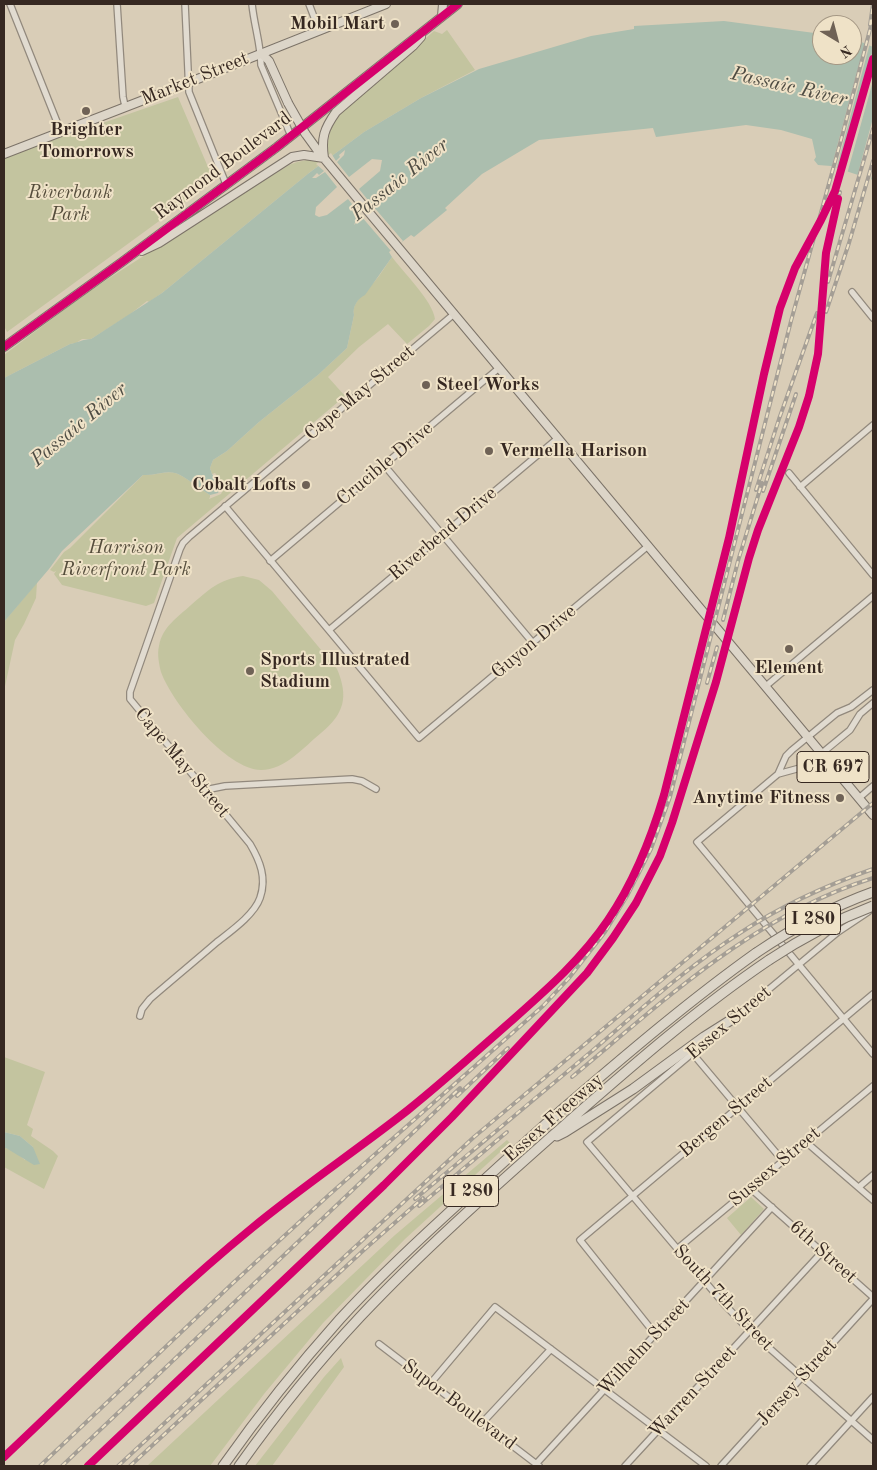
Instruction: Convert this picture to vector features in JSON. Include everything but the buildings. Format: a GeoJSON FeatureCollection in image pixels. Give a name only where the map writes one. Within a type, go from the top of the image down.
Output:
{"type":"FeatureCollection","features":[{"type":"Feature","properties":{"kind":"highway","name":"Essex Freeway"},"geometry":{"type":"LineString","coordinates":[[223,1466],[260,1414],[346,1312],[401,1257],[494,1170],[579,1095],[677,1014],[756,953],[811,920],[873,892]]}},
{"type":"Feature","properties":{"kind":"highway","name":"Essex Freeway"},"geometry":{"type":"LineString","coordinates":[[239,1466],[302,1382],[359,1318],[445,1233],[548,1140],[670,1036],[731,987],[769,960],[820,929],[873,907]]}},
{"type":"Feature","properties":{"kind":"highway"},"geometry":{"type":"LineString","coordinates":[[548,1140],[565,1132],[641,1084],[704,1037],[734,1018]]}},
{"type":"Feature","properties":{"kind":"main road","name":"Market Street"},"geometry":{"type":"LineString","coordinates":[[4,154],[319,30],[373,6],[386,4]]}},
{"type":"Feature","properties":{"kind":"main road"},"geometry":{"type":"LineString","coordinates":[[442,16],[443,4]]}},
{"type":"Feature","properties":{"kind":"main road","name":"Raymond Boulevard"},"geometry":{"type":"LineString","coordinates":[[4,347],[128,258],[291,136],[458,4]]}},
{"type":"Feature","properties":{"kind":"main road"},"geometry":{"type":"LineString","coordinates":[[317,151],[325,131],[336,112],[413,46],[431,25]]}},
{"type":"Feature","properties":{"kind":"main road"},"geometry":{"type":"LineString","coordinates":[[261,53],[269,61],[288,103],[317,151]]}},
{"type":"Feature","properties":{"kind":"main road"},"geometry":{"type":"LineString","coordinates":[[128,258],[159,243],[292,157],[317,151]]}},
{"type":"Feature","properties":{"kind":"main road","name":"CR 697"},"geometry":{"type":"LineString","coordinates":[[317,151],[873,815]]}},
{"type":"Feature","properties":{"kind":"street"},"geometry":{"type":"LineString","coordinates":[[10,4],[61,132]]}},
{"type":"Feature","properties":{"kind":"street"},"geometry":{"type":"LineString","coordinates":[[117,4],[125,106]]}},
{"type":"Feature","properties":{"kind":"street"},"geometry":{"type":"LineString","coordinates":[[185,4],[189,92],[226,184]]}},
{"type":"Feature","properties":{"kind":"street"},"geometry":{"type":"LineString","coordinates":[[252,4],[261,53],[261,65],[291,136]]}},
{"type":"Feature","properties":{"kind":"street"},"geometry":{"type":"LineString","coordinates":[[309,4],[319,30]]}},
{"type":"Feature","properties":{"kind":"street"},"geometry":{"type":"LineString","coordinates":[[852,292],[873,318]]}},
{"type":"Feature","properties":{"kind":"street","name":"Cape May Street"},"geometry":{"type":"LineString","coordinates":[[140,1016],[142,1009],[150,999],[239,924],[256,906],[260,897],[262,870],[258,857],[250,844],[132,703],[130,695],[181,546],[225,506],[454,314]]}},
{"type":"Feature","properties":{"kind":"street","name":"Crucible Drive"},"geometry":{"type":"LineString","coordinates":[[270,561],[499,368]]}},
{"type":"Feature","properties":{"kind":"street"},"geometry":{"type":"LineString","coordinates":[[800,487],[873,425]]}},
{"type":"Feature","properties":{"kind":"street","name":"Riverbend Drive"},"geometry":{"type":"LineString","coordinates":[[329,630],[558,438]]}},
{"type":"Feature","properties":{"kind":"street"},"geometry":{"type":"LineString","coordinates":[[384,465],[441,536],[533,643]]}},
{"type":"Feature","properties":{"kind":"street"},"geometry":{"type":"LineString","coordinates":[[789,474],[873,575]]}},
{"type":"Feature","properties":{"kind":"street"},"geometry":{"type":"LineString","coordinates":[[225,506],[329,630]]}},
{"type":"Feature","properties":{"kind":"street","name":"Guyon Drive"},"geometry":{"type":"LineString","coordinates":[[329,630],[419,738],[648,546]]}},
{"type":"Feature","properties":{"kind":"street"},"geometry":{"type":"LineString","coordinates":[[765,685],[873,596]]}},
{"type":"Feature","properties":{"kind":"street"},"geometry":{"type":"LineString","coordinates":[[873,690],[855,705],[837,713],[808,736],[789,753],[778,774],[697,842],[873,1054]]}},
{"type":"Feature","properties":{"kind":"street"},"geometry":{"type":"LineString","coordinates":[[778,774],[800,768],[822,753],[850,730],[860,714],[873,702]]}},
{"type":"Feature","properties":{"kind":"street"},"geometry":{"type":"LineString","coordinates":[[205,790],[225,786],[352,779],[362,781],[376,789]]}},
{"type":"Feature","properties":{"kind":"street"},"geometry":{"type":"LineString","coordinates":[[859,798],[873,786]]}},
{"type":"Feature","properties":{"kind":"street","name":"Essex Street"},"geometry":{"type":"LineString","coordinates":[[587,1142],[843,928],[873,907]]}},
{"type":"Feature","properties":{"kind":"street","name":"Bergen Street"},"geometry":{"type":"LineString","coordinates":[[655,1334],[580,1240],[873,994]]}},
{"type":"Feature","properties":{"kind":"street"},"geometry":{"type":"LineString","coordinates":[[693,1054],[783,1161]]}},
{"type":"Feature","properties":{"kind":"street","name":"Sussex Street"},"geometry":{"type":"LineString","coordinates":[[677,1249],[873,1086]]}},
{"type":"Feature","properties":{"kind":"street","name":"South 7th Street"},"geometry":{"type":"LineString","coordinates":[[587,1142],[704,1281],[750,1330],[801,1378],[873,1440]]}},
{"type":"Feature","properties":{"kind":"street"},"geometry":{"type":"LineString","coordinates":[[806,1142],[873,1200]]}},
{"type":"Feature","properties":{"kind":"street"},"geometry":{"type":"LineString","coordinates":[[859,1187],[873,1175]]}},
{"type":"Feature","properties":{"kind":"street","name":"6th Street"},"geometry":{"type":"LineString","coordinates":[[750,1188],[873,1298]]}},
{"type":"Feature","properties":{"kind":"street","name":"Wilhelm Street"},"geometry":{"type":"LineString","coordinates":[[537,1465],[772,1207]]}},
{"type":"Feature","properties":{"kind":"street","name":"Warren Street"},"geometry":{"type":"LineString","coordinates":[[624,1466],[822,1252]]}},
{"type":"Feature","properties":{"kind":"street","name":"Jersey Street"},"geometry":{"type":"LineString","coordinates":[[721,1466],[873,1298]]}},
{"type":"Feature","properties":{"kind":"street"},"geometry":{"type":"LineString","coordinates":[[430,1384],[481,1326],[495,1307],[706,1466]]}},
{"type":"Feature","properties":{"kind":"street","name":"Supor Boulevard"},"geometry":{"type":"LineString","coordinates":[[379,1344],[537,1465]]}},
{"type":"Feature","properties":{"kind":"street"},"geometry":{"type":"LineString","coordinates":[[482,1423],[551,1349]]}},
{"type":"Feature","properties":{"kind":"street"},"geometry":{"type":"LineString","coordinates":[[810,1466],[873,1397]]}},
{"type":"Feature","properties":{"kind":"green space"},"geometry":{"type":"Polygon","coordinates":[[[447,30],[475,70],[421,98],[364,132],[309,173],[149,302],[147,301],[91,339],[82,339],[70,344],[4,378],[4,355],[86,293],[289,165],[307,160],[328,143],[333,125],[343,111],[434,31],[442,34],[447,30]]]}},
{"type":"Feature","properties":{"kind":"green space","name":"Riverbank Park"},"geometry":{"type":"Polygon","coordinates":[[[178,97],[214,181],[7,332],[4,326],[4,157],[178,97]]]}},
{"type":"Feature","properties":{"kind":"green space","name":"Harrison Riverfront Park"},"geometry":{"type":"Polygon","coordinates":[[[392,257],[423,295],[435,319],[407,344],[388,324],[359,347],[328,377],[345,396],[177,538],[154,603],[146,606],[62,585],[54,574],[56,571],[50,570],[64,552],[143,475],[175,473],[210,495],[209,499],[221,494],[225,486],[215,473],[212,474],[210,468],[213,460],[227,451],[259,422],[318,375],[347,348],[355,305],[360,296],[377,278],[392,257]]]}},
{"type":"Feature","properties":{"kind":"green space","name":"Sports Illustrated Stadium"},"geometry":{"type":"Polygon","coordinates":[[[243,576],[259,580],[272,591],[337,669],[343,688],[342,704],[335,719],[329,726],[286,762],[270,769],[261,770],[247,767],[217,747],[202,733],[176,700],[167,685],[158,659],[158,649],[163,633],[176,618],[215,586],[227,580],[243,576]]]}},
{"type":"Feature","properties":{"kind":"green space"},"geometry":{"type":"Polygon","coordinates":[[[37,582],[36,598],[15,640],[4,691],[4,622],[37,582]]]}},
{"type":"Feature","properties":{"kind":"green space"},"geometry":{"type":"Polygon","coordinates":[[[4,1057],[45,1072],[27,1125],[33,1129],[31,1136],[58,1156],[44,1189],[4,1167],[4,1148],[14,1151],[25,1160],[33,1147],[20,1136],[4,1132],[4,1057]]]}},
{"type":"Feature","properties":{"kind":"green space"},"geometry":{"type":"Polygon","coordinates":[[[507,1140],[510,1143],[405,1239],[323,1323],[264,1394],[210,1466],[147,1466],[395,1235],[507,1140]]]}},
{"type":"Feature","properties":{"kind":"green space"},"geometry":{"type":"Polygon","coordinates":[[[751,1197],[764,1209],[741,1235],[727,1218],[751,1197]]]}},
{"type":"Feature","properties":{"kind":"green space"},"geometry":{"type":"Polygon","coordinates":[[[341,1358],[344,1367],[272,1466],[255,1466],[324,1377],[341,1358]]]}},
{"type":"Feature","properties":{"kind":"water","name":"Passaic River"},"geometry":{"type":"Polygon","coordinates":[[[724,21],[812,33],[812,65],[862,65],[862,42],[873,47],[873,180],[831,166],[818,165],[814,160],[816,157],[812,139],[781,130],[746,125],[656,137],[653,128],[539,140],[482,174],[445,208],[447,210],[414,237],[411,235],[389,252],[392,257],[355,306],[347,348],[318,375],[259,422],[227,451],[213,460],[210,468],[221,486],[218,493],[210,495],[175,473],[143,475],[62,551],[4,622],[4,378],[70,344],[91,339],[162,293],[309,173],[364,132],[421,98],[479,69],[591,36],[634,29],[634,26],[724,21]]]}},
{"type":"Feature","properties":{"kind":"water"},"geometry":{"type":"Polygon","coordinates":[[[4,1132],[20,1136],[33,1147],[40,1164],[34,1165],[4,1148],[4,1132]]]}},
{"type":"Feature","properties":{"kind":"pier"},"geometry":{"type":"Polygon","coordinates":[[[865,42],[870,43],[836,170],[831,169],[859,65],[862,65],[862,53],[865,42]]]}},
{"type":"Feature","properties":{"kind":"pier"},"geometry":{"type":"Polygon","coordinates":[[[873,50],[873,81],[847,174],[838,171],[873,50]]]}},
{"type":"Feature","properties":{"kind":"pier"},"geometry":{"type":"Polygon","coordinates":[[[873,118],[873,172],[870,182],[857,177],[873,118]]]}},
{"type":"Feature","properties":{"kind":"pier"},"geometry":{"type":"Polygon","coordinates":[[[345,150],[344,155],[337,162],[349,177],[372,159],[382,160],[380,171],[359,189],[372,205],[380,200],[384,200],[373,206],[403,241],[391,251],[361,216],[354,225],[360,214],[348,199],[327,215],[319,217],[315,215],[316,207],[337,187],[325,172],[316,178],[312,178],[317,173],[319,175],[324,171],[316,164],[331,153],[336,161],[345,150]]]}},
{"type":"Feature","properties":{"kind":"railway"},"geometry":{"type":"LineString","coordinates":[[870,25],[873,4]]}},
{"type":"Feature","properties":{"kind":"railway"},"geometry":{"type":"LineString","coordinates":[[40,1466],[330,1194],[543,1006],[569,978],[605,932],[627,896],[651,849],[670,797],[791,321],[873,18]]}},
{"type":"Feature","properties":{"kind":"railway"},"geometry":{"type":"LineString","coordinates":[[831,201],[843,166],[873,59]]}},
{"type":"Feature","properties":{"kind":"railway"},"geometry":{"type":"LineString","coordinates":[[828,282],[873,129]]}},
{"type":"Feature","properties":{"kind":"railway"},"geometry":{"type":"LineString","coordinates":[[826,312],[873,161]]}},
{"type":"Feature","properties":{"kind":"railway"},"geometry":{"type":"LineString","coordinates":[[88,1466],[384,1185],[452,1117],[587,973],[636,903],[660,856],[672,823],[716,682],[749,558],[809,396],[818,354],[826,253],[840,192]]}},
{"type":"Feature","properties":{"kind":"railway"},"geometry":{"type":"LineString","coordinates":[[730,533],[774,330],[789,283],[806,247]]}},
{"type":"Feature","properties":{"kind":"railway"},"geometry":{"type":"LineString","coordinates":[[756,490],[817,313]]}},
{"type":"Feature","properties":{"kind":"railway"},"geometry":{"type":"LineString","coordinates":[[763,491],[796,394]]}},
{"type":"Feature","properties":{"kind":"railway"},"geometry":{"type":"LineString","coordinates":[[723,620],[738,561],[762,483]]}},
{"type":"Feature","properties":{"kind":"railway"},"geometry":{"type":"LineString","coordinates":[[707,683],[717,647]]}},
{"type":"Feature","properties":{"kind":"railway"},"geometry":{"type":"LineString","coordinates":[[118,1466],[474,1137],[873,803]]}},
{"type":"Feature","properties":{"kind":"railway"},"geometry":{"type":"LineString","coordinates":[[415,1199],[664,989],[720,946],[788,905],[873,869]]}},
{"type":"Feature","properties":{"kind":"railway"},"geometry":{"type":"LineString","coordinates":[[572,1077],[677,990],[713,962],[750,937],[789,914],[829,894],[873,878]]}},
{"type":"Feature","properties":{"kind":"railway"},"geometry":{"type":"LineString","coordinates":[[4,1457],[216,1259],[285,1202],[418,1102],[532,1003],[569,968]]}},
{"type":"Feature","properties":{"kind":"railway"},"geometry":{"type":"LineString","coordinates":[[457,1096],[508,1048]]}},
{"type":"Feature","properties":{"kind":"railway"},"geometry":{"type":"LineString","coordinates":[[62,1466],[460,1088]]}},
{"type":"Feature","properties":{"kind":"railway"},"geometry":{"type":"LineString","coordinates":[[419,1206],[507,1132]]}},
{"type":"Feature","properties":{"kind":"railway"},"geometry":{"type":"LineString","coordinates":[[130,1466],[366,1248],[423,1198]]}},
{"type":"Feature","properties":{"kind":"cycle path"},"geometry":{"type":"LineString","coordinates":[[4,347],[277,147],[458,4]]}},
{"type":"Feature","properties":{"kind":"cycle path"},"geometry":{"type":"LineString","coordinates":[[4,1457],[157,1311],[220,1255],[291,1197],[408,1110],[536,999],[586,948],[617,906],[641,860],[664,795],[729,538],[780,308],[795,268],[835,191],[873,59]]}},
{"type":"Feature","properties":{"kind":"cycle path"},"geometry":{"type":"LineString","coordinates":[[88,1466],[384,1185],[452,1117],[587,973],[636,903],[660,856],[672,823],[716,682],[749,558],[809,396],[818,354],[826,253],[838,199]]}},
{"type":"Feature","properties":{"kind":"place","name":"Mobil Mart"},"geometry":{"type":"Point","coordinates":[395,24]}},
{"type":"Feature","properties":{"kind":"place","name":"Brighter Tomorrows"},"geometry":{"type":"Point","coordinates":[86,111]}},
{"type":"Feature","properties":{"kind":"place","name":"Steel Works"},"geometry":{"type":"Point","coordinates":[426,385]}},
{"type":"Feature","properties":{"kind":"place","name":"Vermella Harison"},"geometry":{"type":"Point","coordinates":[489,451]}},
{"type":"Feature","properties":{"kind":"place","name":"Cobalt Lofts"},"geometry":{"type":"Point","coordinates":[306,485]}},
{"type":"Feature","properties":{"kind":"place","name":"Element"},"geometry":{"type":"Point","coordinates":[789,649]}},
{"type":"Feature","properties":{"kind":"place","name":"Sports Illustrated Stadium"},"geometry":{"type":"Point","coordinates":[250,671]}},
{"type":"Feature","properties":{"kind":"place","name":"Anytime Fitness"},"geometry":{"type":"Point","coordinates":[840,798]}}]}
